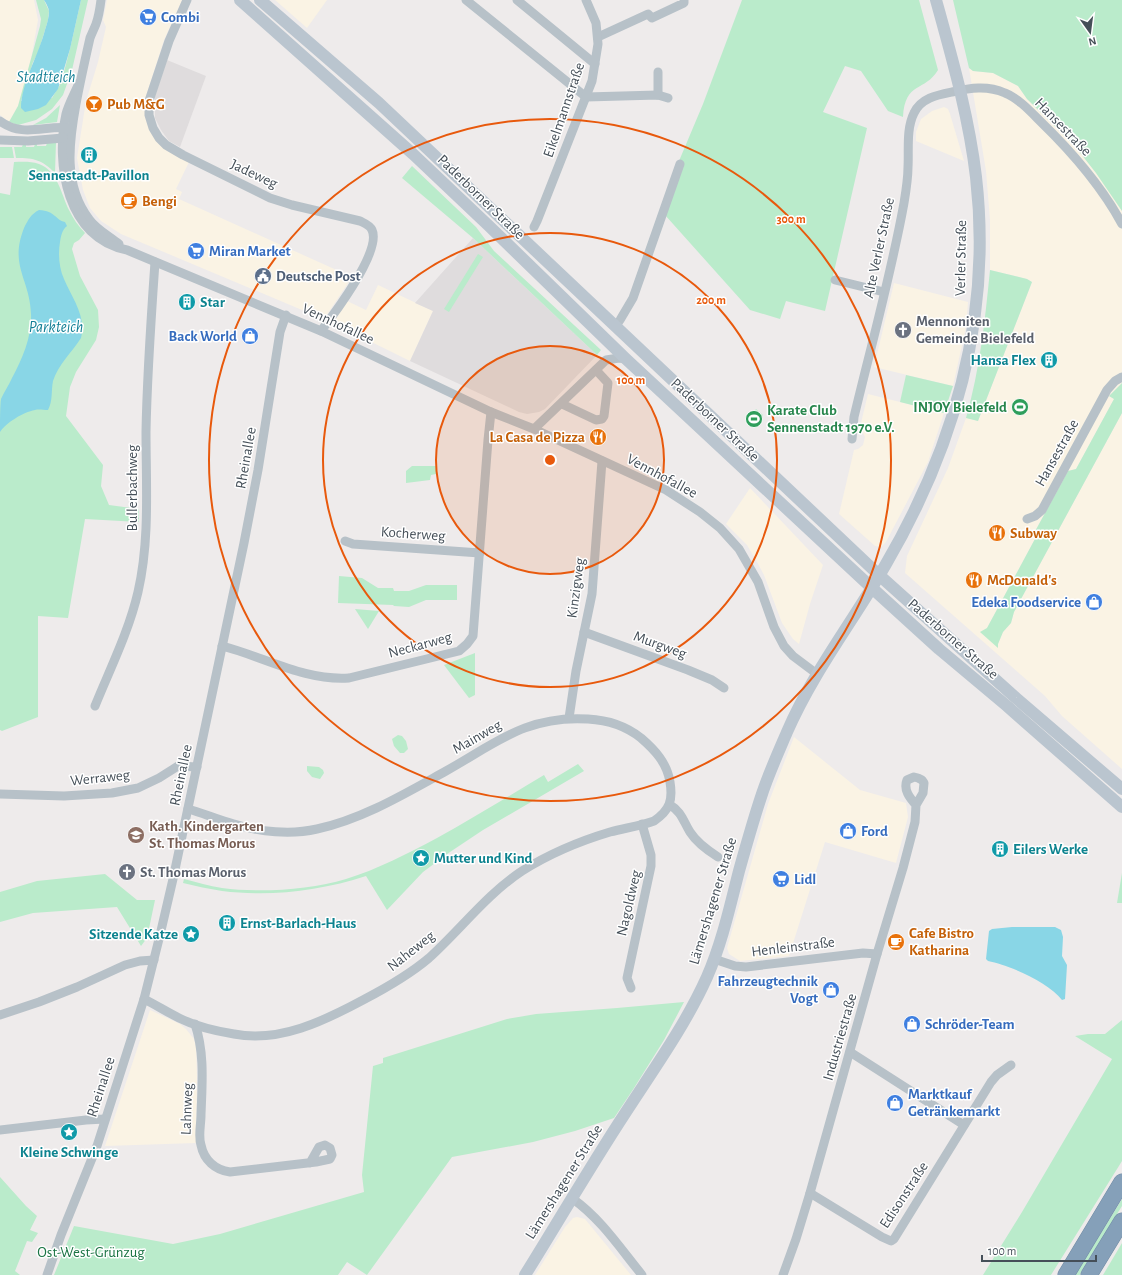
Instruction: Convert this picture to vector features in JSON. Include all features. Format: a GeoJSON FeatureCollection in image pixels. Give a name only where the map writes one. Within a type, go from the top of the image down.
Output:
{"type":"FeatureCollection","features":[{"type":"Feature","properties":{"kind":"highway"},"geometry":{"type":"LineString","coordinates":[[1066,1275],[1122,1182]]}},
{"type":"Feature","properties":{"kind":"highway"},"geometry":{"type":"LineString","coordinates":[[1089,1275],[1122,1221]]}},
{"type":"Feature","properties":{"kind":"main road","name":"Paderborner Straße"},"geometry":{"type":"LineString","coordinates":[[240,0],[419,160],[626,359],[872,588],[939,649],[1007,706],[1122,807]]}},
{"type":"Feature","properties":{"kind":"main road","name":"Paderborner Straße"},"geometry":{"type":"LineString","coordinates":[[260,0],[379,103],[615,327],[880,575],[1016,698],[1122,789]]}},
{"type":"Feature","properties":{"kind":"main road","name":"Verler Straße"},"geometry":{"type":"LineString","coordinates":[[872,588],[916,507],[942,450],[958,401],[975,316],[978,281],[979,238],[975,173],[960,90],[936,0]]}},
{"type":"Feature","properties":{"kind":"main road","name":"Lämershagener Straße"},"geometry":{"type":"LineString","coordinates":[[525,1275],[692,1007],[714,959],[762,794],[788,729],[816,674],[872,588]]}},
{"type":"Feature","properties":{"kind":"street"},"geometry":{"type":"LineString","coordinates":[[91,36],[91,21],[95,0]]}},
{"type":"Feature","properties":{"kind":"street"},"geometry":{"type":"LineString","coordinates":[[101,0],[97,22],[91,36],[80,83],[63,138],[65,180],[70,198],[78,215],[92,232],[116,248],[126,250]]}},
{"type":"Feature","properties":{"kind":"street","name":"Jadeweg"},"geometry":{"type":"LineString","coordinates":[[187,0],[169,41],[149,101],[149,115],[153,128],[159,138],[166,145],[183,155],[270,198],[292,205],[360,221],[369,225],[372,230],[374,237],[372,247],[360,273],[344,301],[321,331]]}},
{"type":"Feature","properties":{"kind":"street"},"geometry":{"type":"LineString","coordinates":[[466,0],[586,97],[658,95],[668,98]]}},
{"type":"Feature","properties":{"kind":"street"},"geometry":{"type":"LineString","coordinates":[[517,0],[595,64]]}},
{"type":"Feature","properties":{"kind":"street","name":"Eikelmannstraße"},"geometry":{"type":"LineString","coordinates":[[534,227],[592,82],[598,37],[596,23],[586,0]]}},
{"type":"Feature","properties":{"kind":"street"},"geometry":{"type":"LineString","coordinates":[[598,37],[648,14],[652,18],[684,3],[684,0]]}},
{"type":"Feature","properties":{"kind":"street"},"geometry":{"type":"LineString","coordinates":[[658,72],[658,95]]}},
{"type":"Feature","properties":{"kind":"street","name":"Hansestraße"},"geometry":{"type":"LineString","coordinates":[[960,90],[991,88],[1005,93],[1021,103],[1077,159],[1122,224]]}},
{"type":"Feature","properties":{"kind":"street","name":"Alte Verler Straße"},"geometry":{"type":"LineString","coordinates":[[852,439],[854,417],[895,248],[907,184],[910,127],[912,119],[918,107],[927,100],[939,95],[960,90]]}},
{"type":"Feature","properties":{"kind":"street"},"geometry":{"type":"LineString","coordinates":[[0,121],[14,129],[27,130],[67,127]]}},
{"type":"Feature","properties":{"kind":"street"},"geometry":{"type":"LineString","coordinates":[[67,127],[70,167],[74,188],[79,203],[97,228],[126,250]]}},
{"type":"Feature","properties":{"kind":"street"},"geometry":{"type":"LineString","coordinates":[[42,129],[42,140]]}},
{"type":"Feature","properties":{"kind":"street"},"geometry":{"type":"LineString","coordinates":[[0,140],[42,140],[63,138]]}},
{"type":"Feature","properties":{"kind":"street"},"geometry":{"type":"LineString","coordinates":[[615,327],[633,298],[680,164]]}},
{"type":"Feature","properties":{"kind":"street","name":"Vennhofallee"},"geometry":{"type":"LineString","coordinates":[[126,250],[286,315],[491,412],[534,429],[666,490],[700,512],[720,528],[740,549],[758,582],[774,627],[784,646],[793,656],[816,674]]}},
{"type":"Feature","properties":{"kind":"street","name":"Bullerbachweg"},"geometry":{"type":"LineString","coordinates":[[95,706],[128,626],[138,593],[144,559],[150,328],[155,262]]}},
{"type":"Feature","properties":{"kind":"street"},"geometry":{"type":"LineString","coordinates":[[835,280],[884,292]]}},
{"type":"Feature","properties":{"kind":"street","name":"Rheinallee"},"geometry":{"type":"LineString","coordinates":[[47,1275],[61,1235],[97,1146],[144,999],[154,960],[174,879],[222,646],[258,470],[280,332],[286,315]]}},
{"type":"Feature","properties":{"kind":"street"},"geometry":{"type":"LineString","coordinates":[[534,429],[562,404],[606,360],[619,358],[626,359]]}},
{"type":"Feature","properties":{"kind":"street"},"geometry":{"type":"LineString","coordinates":[[562,404],[596,420],[602,419],[604,416],[608,383],[596,370]]}},
{"type":"Feature","properties":{"kind":"street","name":"Hansestraße"},"geometry":{"type":"LineString","coordinates":[[1027,519],[1035,516],[1042,510],[1107,390],[1115,381],[1122,377]]}},
{"type":"Feature","properties":{"kind":"street","name":"Neckarweg"},"geometry":{"type":"LineString","coordinates":[[222,646],[306,674],[323,678],[339,679],[349,678],[459,650],[467,644],[473,636],[491,412]]}},
{"type":"Feature","properties":{"kind":"street","name":"Kinzigweg"},"geometry":{"type":"LineString","coordinates":[[569,718],[576,672],[592,594],[602,461]]}},
{"type":"Feature","properties":{"kind":"street","name":"Kocherweg"},"geometry":{"type":"LineString","coordinates":[[345,541],[353,544],[480,553]]}},
{"type":"Feature","properties":{"kind":"street","name":"Murgweg"},"geometry":{"type":"LineString","coordinates":[[584,632],[688,670],[712,680],[724,688]]}},
{"type":"Feature","properties":{"kind":"street","name":"Mainweg"},"geometry":{"type":"LineString","coordinates":[[188,809],[234,824],[261,830],[300,832],[317,829],[342,822],[379,807],[514,732],[547,720],[569,718],[596,719],[616,724],[628,730],[650,746],[660,757],[670,779],[672,792],[670,805]]}},
{"type":"Feature","properties":{"kind":"street","name":"Werraweg"},"geometry":{"type":"LineString","coordinates":[[0,794],[83,796],[112,793],[138,788],[159,778],[178,766],[197,767]]}},
{"type":"Feature","properties":{"kind":"street"},"geometry":{"type":"LineString","coordinates":[[670,805],[677,809],[690,832],[696,839],[706,849],[718,857]]}},
{"type":"Feature","properties":{"kind":"street","name":"Naheweg"},"geometry":{"type":"LineString","coordinates":[[144,999],[177,1017],[195,1024],[234,1034],[258,1036],[288,1031],[324,1020],[409,974],[430,957],[491,897],[514,877],[531,865],[584,841],[649,823],[660,817],[670,805]]}},
{"type":"Feature","properties":{"kind":"street","name":"Industriestraße"},"geometry":{"type":"LineString","coordinates":[[782,1275],[796,1239],[810,1193],[913,829],[916,805]]}},
{"type":"Feature","properties":{"kind":"street","name":"Nagoldweg"},"geometry":{"type":"LineString","coordinates":[[631,988],[627,978],[651,866],[651,855],[642,824]]}},
{"type":"Feature","properties":{"kind":"street","name":"Henleinstraße"},"geometry":{"type":"LineString","coordinates":[[714,959],[735,966],[746,967],[863,953],[877,954]]}},
{"type":"Feature","properties":{"kind":"street"},"geometry":{"type":"LineString","coordinates":[[0,1015],[58,995],[125,965],[140,961],[154,960]]}},
{"type":"Feature","properties":{"kind":"street","name":"Lahnweg"},"geometry":{"type":"LineString","coordinates":[[195,1024],[201,1048],[202,1071],[200,1140],[203,1154],[209,1162],[217,1169],[230,1172],[310,1163]]}},
{"type":"Feature","properties":{"kind":"street"},"geometry":{"type":"LineString","coordinates":[[850,1052],[964,1124]]}},
{"type":"Feature","properties":{"kind":"street","name":"Edisonstraße"},"geometry":{"type":"LineString","coordinates":[[810,1193],[891,1241],[897,1234],[991,1082],[997,1075],[1011,1065]]}},
{"type":"Feature","properties":{"kind":"street"},"geometry":{"type":"LineString","coordinates":[[0,1130],[105,1119]]}},
{"type":"Feature","properties":{"kind":"street"},"geometry":{"type":"LineString","coordinates":[[572,1199],[597,1220],[642,1275]]}},
{"type":"Feature","properties":{"kind":"shaded area"},"geometry":{"type":"Polygon","coordinates":[[[0,0],[34,0],[38,20],[31,59],[18,106],[9,122],[0,115],[0,0]]]}},
{"type":"Feature","properties":{"kind":"shaded area"},"geometry":{"type":"Polygon","coordinates":[[[107,0],[182,0],[164,40],[145,99],[166,150],[189,162],[176,189],[182,192],[179,199],[352,277],[326,316],[321,318],[121,234],[101,221],[90,208],[83,190],[77,158],[86,101],[98,62],[106,27],[103,20],[107,0]]]}},
{"type":"Feature","properties":{"kind":"shaded area"},"geometry":{"type":"Polygon","coordinates":[[[275,0],[327,0],[307,28],[275,0]]]}},
{"type":"Feature","properties":{"kind":"shaded area"},"geometry":{"type":"Polygon","coordinates":[[[167,60],[206,76],[180,147],[169,141],[155,118],[155,96],[167,60]]]}},
{"type":"Feature","properties":{"kind":"shaded area"},"geometry":{"type":"Polygon","coordinates":[[[969,68],[973,71],[993,73],[1018,86],[1027,99],[1074,145],[1096,173],[1122,211],[1122,383],[1109,396],[1114,399],[1076,469],[1068,471],[1033,535],[1036,537],[987,628],[998,647],[1003,632],[1011,623],[1014,612],[1122,413],[1122,769],[1062,716],[1045,696],[905,573],[907,556],[948,468],[966,418],[978,421],[1032,282],[1027,279],[990,270],[990,220],[986,171],[969,68]]]}},
{"type":"Feature","properties":{"kind":"shaded area"},"geometry":{"type":"Polygon","coordinates":[[[944,107],[948,109],[950,114],[964,161],[916,141],[916,132],[921,119],[932,111],[944,107]]]}},
{"type":"Feature","properties":{"kind":"shaded area"},"geometry":{"type":"Polygon","coordinates":[[[473,238],[597,355],[545,409],[539,412],[527,414],[519,412],[410,361],[433,311],[415,303],[473,238]]]}},
{"type":"Feature","properties":{"kind":"shaded area"},"geometry":{"type":"Polygon","coordinates":[[[894,283],[968,302],[966,327],[953,386],[874,367],[894,283]]]}},
{"type":"Feature","properties":{"kind":"shaded area"},"geometry":{"type":"Polygon","coordinates":[[[378,285],[433,311],[410,361],[333,323],[347,301],[366,310],[378,285]]]}},
{"type":"Feature","properties":{"kind":"shaded area"},"geometry":{"type":"Polygon","coordinates":[[[868,394],[944,413],[928,462],[886,542],[881,547],[875,546],[839,514],[854,450],[863,445],[865,437],[860,427],[868,394]]]}},
{"type":"Feature","properties":{"kind":"shaded area"},"geometry":{"type":"Polygon","coordinates":[[[750,488],[823,565],[799,644],[793,639],[782,623],[764,575],[747,545],[726,524],[750,488]]]}},
{"type":"Feature","properties":{"kind":"shaded area"},"geometry":{"type":"Polygon","coordinates":[[[794,737],[860,790],[906,803],[908,817],[896,863],[825,842],[789,956],[740,961],[729,954],[727,948],[768,804],[794,737]]]}},
{"type":"Feature","properties":{"kind":"shaded area"},"geometry":{"type":"Polygon","coordinates":[[[150,1010],[180,1024],[194,1039],[196,1047],[197,1077],[196,1143],[105,1146],[150,1010]]]}},
{"type":"Feature","properties":{"kind":"shaded area"},"geometry":{"type":"Polygon","coordinates":[[[577,1217],[585,1219],[631,1275],[535,1275],[565,1227],[573,1218],[577,1217]]]}},
{"type":"Feature","properties":{"kind":"green space"},"geometry":{"type":"Polygon","coordinates":[[[36,0],[44,0],[49,11],[48,20],[21,101],[52,98],[61,83],[81,0],[88,0],[72,70],[63,95],[52,109],[36,120],[18,125],[9,122],[18,106],[40,26],[41,19],[36,0]]]}},
{"type":"Feature","properties":{"kind":"green space"},"geometry":{"type":"Polygon","coordinates":[[[742,0],[919,0],[938,70],[933,77],[916,88],[907,98],[903,117],[888,111],[861,71],[845,66],[823,112],[867,128],[825,311],[786,301],[780,319],[750,310],[665,215],[671,180],[703,104],[742,0]]]}},
{"type":"Feature","properties":{"kind":"green space"},"geometry":{"type":"Polygon","coordinates":[[[953,0],[1122,0],[1122,211],[1096,173],[1074,145],[1027,99],[1018,86],[993,73],[973,71],[969,68],[953,0]]]}},
{"type":"Feature","properties":{"kind":"green space"},"geometry":{"type":"Polygon","coordinates":[[[60,105],[57,122],[33,125],[46,118],[60,105]]]}},
{"type":"Feature","properties":{"kind":"green space"},"geometry":{"type":"Polygon","coordinates":[[[56,142],[55,173],[46,165],[38,161],[16,158],[14,147],[22,147],[23,144],[26,144],[26,147],[34,147],[35,144],[37,144],[37,146],[46,146],[47,143],[56,142]]]}},
{"type":"Feature","properties":{"kind":"green space"},"geometry":{"type":"Polygon","coordinates":[[[0,147],[12,147],[14,158],[0,158],[0,147]]]}},
{"type":"Feature","properties":{"kind":"green space"},"geometry":{"type":"Polygon","coordinates":[[[14,162],[36,163],[45,167],[51,172],[55,177],[72,216],[85,233],[74,243],[72,249],[80,276],[98,310],[99,327],[96,340],[76,372],[70,387],[66,416],[103,465],[101,486],[109,505],[139,509],[139,522],[85,519],[68,618],[38,616],[38,717],[2,731],[0,730],[0,193],[10,195],[14,162]]]}},
{"type":"Feature","properties":{"kind":"green space"},"geometry":{"type":"Polygon","coordinates":[[[412,166],[476,227],[494,251],[601,350],[597,355],[473,238],[402,178],[412,166]]]}},
{"type":"Feature","properties":{"kind":"green space"},"geometry":{"type":"Polygon","coordinates":[[[478,254],[483,257],[449,312],[444,309],[478,254]]]}},
{"type":"Feature","properties":{"kind":"green space"},"geometry":{"type":"Polygon","coordinates":[[[990,270],[1027,279],[1032,282],[978,421],[966,418],[975,381],[984,326],[990,270]]]}},
{"type":"Feature","properties":{"kind":"green space"},"geometry":{"type":"Polygon","coordinates":[[[906,375],[953,386],[944,413],[900,402],[906,375]]]}},
{"type":"Feature","properties":{"kind":"green space"},"geometry":{"type":"Polygon","coordinates":[[[1122,383],[1122,413],[1014,612],[1011,623],[1003,632],[998,648],[980,632],[987,628],[1036,537],[1033,535],[1068,471],[1076,469],[1114,399],[1109,396],[1122,383]]]}},
{"type":"Feature","properties":{"kind":"green space","name":"Karate Club Sennenstadt 1970 e.V."},"geometry":{"type":"Polygon","coordinates":[[[756,409],[763,415],[760,420],[762,422],[757,427],[747,418],[751,412],[753,414],[756,409]]]}},
{"type":"Feature","properties":{"kind":"green space"},"geometry":{"type":"Polygon","coordinates":[[[412,466],[436,466],[436,474],[431,475],[430,480],[406,483],[406,471],[412,466]]]}},
{"type":"Feature","properties":{"kind":"green space"},"geometry":{"type":"Polygon","coordinates":[[[339,576],[362,578],[378,588],[393,588],[394,591],[409,591],[426,585],[457,585],[457,600],[426,600],[409,607],[338,603],[339,576]]]}},
{"type":"Feature","properties":{"kind":"green space"},"geometry":{"type":"Polygon","coordinates":[[[355,609],[379,611],[368,629],[355,609]]]}},
{"type":"Feature","properties":{"kind":"green space"},"geometry":{"type":"Polygon","coordinates":[[[475,653],[475,695],[469,698],[444,665],[475,653]]]}},
{"type":"Feature","properties":{"kind":"green space"},"geometry":{"type":"Polygon","coordinates":[[[398,735],[402,736],[406,741],[408,749],[404,753],[400,753],[394,746],[392,739],[398,735]]]}},
{"type":"Feature","properties":{"kind":"green space"},"geometry":{"type":"Polygon","coordinates":[[[578,764],[584,771],[483,830],[450,852],[423,872],[387,910],[366,876],[331,886],[277,893],[240,893],[183,883],[184,879],[237,890],[284,890],[316,886],[346,879],[381,866],[426,844],[544,775],[548,782],[578,764]]]}},
{"type":"Feature","properties":{"kind":"green space"},"geometry":{"type":"Polygon","coordinates":[[[307,766],[319,767],[323,770],[324,773],[320,779],[312,777],[307,771],[307,766]]]}},
{"type":"Feature","properties":{"kind":"green space"},"geometry":{"type":"Polygon","coordinates":[[[1122,873],[1122,903],[1117,903],[1122,873]]]}},
{"type":"Feature","properties":{"kind":"green space"},"geometry":{"type":"Polygon","coordinates":[[[105,874],[137,900],[155,900],[147,938],[141,946],[117,907],[33,913],[0,922],[0,892],[37,881],[105,874]]]}},
{"type":"Feature","properties":{"kind":"green space"},"geometry":{"type":"Polygon","coordinates":[[[684,1002],[664,1040],[614,1118],[575,1131],[533,1142],[452,1157],[367,1275],[347,1262],[338,1275],[54,1275],[74,1226],[173,1244],[220,1234],[364,1192],[362,1175],[373,1066],[383,1063],[383,1058],[507,1019],[536,1014],[684,1002]]]}},
{"type":"Feature","properties":{"kind":"green space"},"geometry":{"type":"Polygon","coordinates":[[[1122,1020],[1122,1161],[1051,1275],[983,1275],[1112,1059],[1075,1036],[1105,1034],[1122,1020]]]}},
{"type":"Feature","properties":{"kind":"green space","name":"Ost-West-Grünzug"},"geometry":{"type":"Polygon","coordinates":[[[0,1177],[37,1216],[30,1230],[38,1233],[32,1242],[27,1241],[15,1271],[20,1275],[0,1275],[0,1177]]]}},
{"type":"Feature","properties":{"kind":"green space"},"geometry":{"type":"Polygon","coordinates":[[[1122,1199],[1122,1206],[1080,1275],[1075,1275],[1122,1199]]]}},
{"type":"Feature","properties":{"kind":"green space"},"geometry":{"type":"Polygon","coordinates":[[[1122,1243],[1122,1275],[1103,1275],[1122,1243]]]}},
{"type":"Feature","properties":{"kind":"water","name":"Stadtteich"},"geometry":{"type":"Polygon","coordinates":[[[44,0],[81,0],[70,49],[58,89],[46,105],[38,109],[25,112],[21,108],[24,89],[49,16],[44,0]]]}},
{"type":"Feature","properties":{"kind":"water","name":"Parkteich"},"geometry":{"type":"Polygon","coordinates":[[[39,210],[49,212],[65,222],[67,226],[63,231],[61,238],[59,261],[62,275],[80,315],[82,323],[81,338],[55,375],[51,403],[48,410],[30,411],[20,415],[0,432],[1,399],[23,355],[31,322],[30,302],[19,263],[20,241],[28,220],[39,210]]]}},
{"type":"Feature","properties":{"kind":"water"},"geometry":{"type":"Polygon","coordinates":[[[1012,927],[1055,927],[1061,930],[1063,937],[1062,956],[1067,965],[1065,999],[1062,1000],[1056,993],[1028,975],[986,959],[989,931],[992,929],[1012,927]]]}},
{"type":"Feature","properties":{"kind":"place","name":"Combi"},"geometry":{"type":"Point","coordinates":[148,17]}},
{"type":"Feature","properties":{"kind":"place","name":"Pub M&G"},"geometry":{"type":"Point","coordinates":[94,104]}},
{"type":"Feature","properties":{"kind":"place","name":"Sennestadt-Pavillon"},"geometry":{"type":"Point","coordinates":[89,155]}},
{"type":"Feature","properties":{"kind":"place","name":"Bengi"},"geometry":{"type":"Point","coordinates":[129,201]}},
{"type":"Feature","properties":{"kind":"place","name":"Miran Market"},"geometry":{"type":"Point","coordinates":[196,251]}},
{"type":"Feature","properties":{"kind":"place","name":"Deutsche Post"},"geometry":{"type":"Point","coordinates":[263,276]}},
{"type":"Feature","properties":{"kind":"place","name":"Star"},"geometry":{"type":"Point","coordinates":[187,302]}},
{"type":"Feature","properties":{"kind":"place","name":"Mennoniten Gemeinde Bielefeld"},"geometry":{"type":"Point","coordinates":[903,330]}},
{"type":"Feature","properties":{"kind":"place","name":"Back World"},"geometry":{"type":"Point","coordinates":[250,336]}},
{"type":"Feature","properties":{"kind":"place","name":"Hansa Flex"},"geometry":{"type":"Point","coordinates":[1049,360]}},
{"type":"Feature","properties":{"kind":"place","name":"INJOY Bielefeld"},"geometry":{"type":"Point","coordinates":[1020,407]}},
{"type":"Feature","properties":{"kind":"place","name":"Karate Club Sennenstadt 1970 e.V."},"geometry":{"type":"Point","coordinates":[754,419]}},
{"type":"Feature","properties":{"kind":"place","name":"La Casa de Pizza"},"geometry":{"type":"Point","coordinates":[598,437]}},
{"type":"Feature","properties":{"kind":"place","name":"Subway"},"geometry":{"type":"Point","coordinates":[997,533]}},
{"type":"Feature","properties":{"kind":"place","name":"McDonald's"},"geometry":{"type":"Point","coordinates":[974,580]}},
{"type":"Feature","properties":{"kind":"place","name":"Edeka Foodservice"},"geometry":{"type":"Point","coordinates":[1094,602]}},
{"type":"Feature","properties":{"kind":"place","name":"Ford"},"geometry":{"type":"Point","coordinates":[848,831]}},
{"type":"Feature","properties":{"kind":"place","name":"Kath. Kindergarten St. Thomas Morus"},"geometry":{"type":"Point","coordinates":[136,835]}},
{"type":"Feature","properties":{"kind":"place","name":"Eilers Werke"},"geometry":{"type":"Point","coordinates":[1000,849]}},
{"type":"Feature","properties":{"kind":"place","name":"Mutter und Kind"},"geometry":{"type":"Point","coordinates":[421,858]}},
{"type":"Feature","properties":{"kind":"place","name":"St. Thomas Morus"},"geometry":{"type":"Point","coordinates":[127,872]}},
{"type":"Feature","properties":{"kind":"place","name":"Lidl"},"geometry":{"type":"Point","coordinates":[781,879]}},
{"type":"Feature","properties":{"kind":"place","name":"Ernst-Barlach-Haus"},"geometry":{"type":"Point","coordinates":[227,923]}},
{"type":"Feature","properties":{"kind":"place","name":"Sitzende Katze"},"geometry":{"type":"Point","coordinates":[191,934]}},
{"type":"Feature","properties":{"kind":"place","name":"Cafe Bistro Katharina"},"geometry":{"type":"Point","coordinates":[896,942]}},
{"type":"Feature","properties":{"kind":"place","name":"Fahrzeugtechnik Vogt"},"geometry":{"type":"Point","coordinates":[831,990]}},
{"type":"Feature","properties":{"kind":"place","name":"Schröder-Team"},"geometry":{"type":"Point","coordinates":[912,1024]}},
{"type":"Feature","properties":{"kind":"place","name":"Marktkauf Getränkemarkt"},"geometry":{"type":"Point","coordinates":[895,1103]}},
{"type":"Feature","properties":{"kind":"place","name":"Kleine Schwinge"},"geometry":{"type":"Point","coordinates":[69,1132]}}]}
